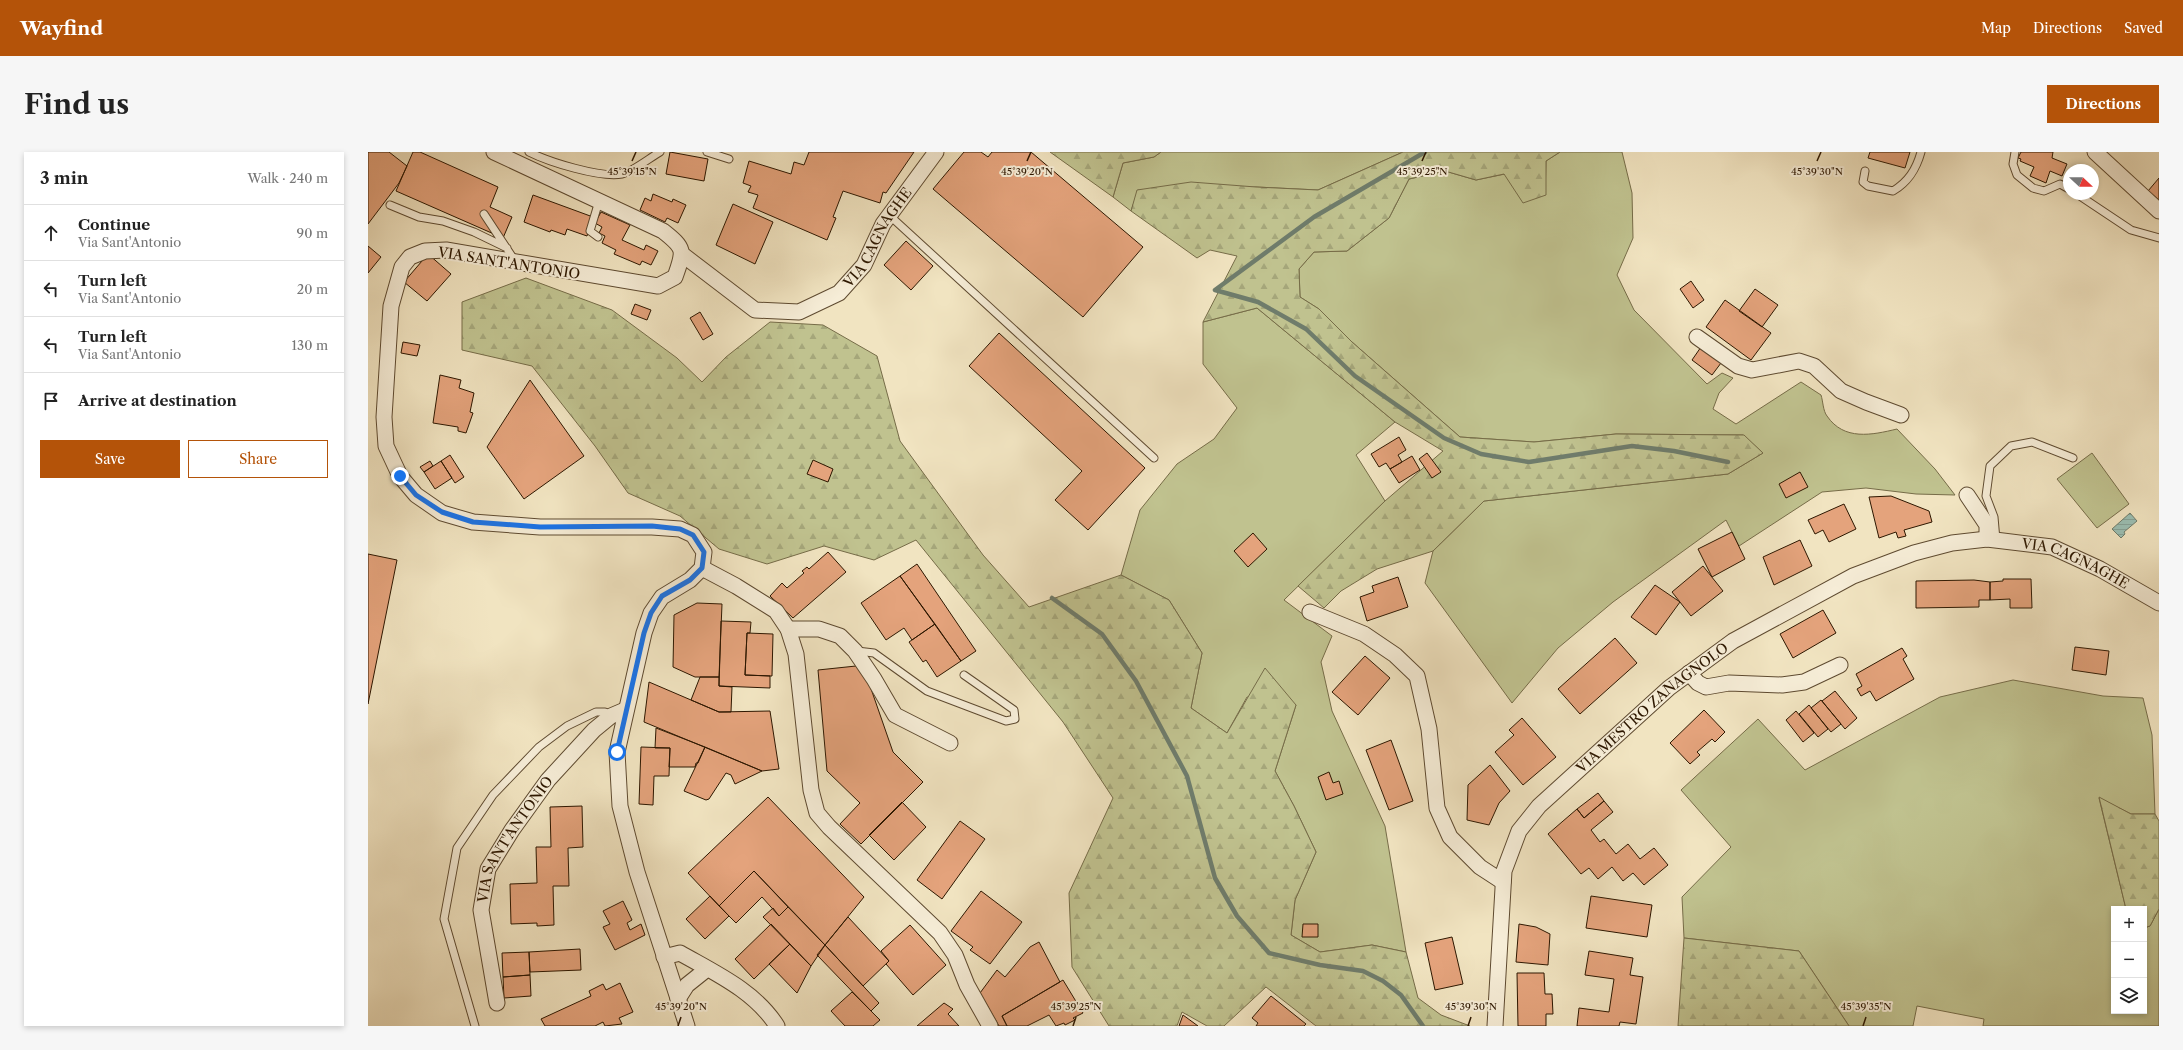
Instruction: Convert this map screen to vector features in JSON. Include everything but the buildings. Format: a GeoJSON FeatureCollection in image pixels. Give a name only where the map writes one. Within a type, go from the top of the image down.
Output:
{"type":"FeatureCollection","features":[{"type":"Feature","properties":{"kind":"street"},"geometry":{"type":"LineString","coordinates":[[494,152],[663,231],[678,242],[682,255]]}},
{"type":"Feature","properties":{"kind":"street","name":"VIA CAGNAGHE"},"geometry":{"type":"LineString","coordinates":[[682,255],[755,310],[799,312],[839,293],[864,265],[883,224],[936,152]]}},
{"type":"Feature","properties":{"kind":"street"},"geometry":{"type":"LineString","coordinates":[[2095,152],[2159,211]]}},
{"type":"Feature","properties":{"kind":"street","name":"VIA SANT'ANTONIO"},"geometry":{"type":"LineString","coordinates":[[682,255],[675,277],[658,286],[590,276],[515,261],[446,250],[425,250],[410,257],[402,267],[391,306],[384,417],[386,446],[400,476],[416,495],[442,512],[473,522],[540,527],[652,526],[680,529],[693,535],[704,552],[702,568]]}},
{"type":"Feature","properties":{"kind":"street"},"geometry":{"type":"LineString","coordinates":[[1697,337],[1738,366],[1752,370],[1798,361],[1814,366],[1841,391],[1900,414]]}},
{"type":"Feature","properties":{"kind":"street"},"geometry":{"type":"LineString","coordinates":[[1967,495],[1987,525],[1991,539]]}},
{"type":"Feature","properties":{"kind":"street","name":"VIA CAGNAGHE"},"geometry":{"type":"LineString","coordinates":[[1991,539],[2052,547],[2100,569],[2159,603]]}},
{"type":"Feature","properties":{"kind":"street","name":"VIA MESTRO ZANAGNOLO"},"geometry":{"type":"LineString","coordinates":[[1495,1026],[1504,871],[1519,831],[1539,806],[1669,688],[1733,641],[1852,576],[1914,554],[1952,543],[1991,539]]}},
{"type":"Feature","properties":{"kind":"street"},"geometry":{"type":"LineString","coordinates":[[687,1026],[637,872],[620,806],[617,752],[625,710],[644,633],[651,613],[662,596],[690,580],[702,568],[736,586],[776,611],[788,629],[796,654],[811,790],[817,813],[829,827],[940,933],[955,955],[967,985],[990,1026]]}},
{"type":"Feature","properties":{"kind":"street"},"geometry":{"type":"LineString","coordinates":[[1310,612],[1364,634],[1395,655],[1417,676],[1429,728],[1437,808],[1450,837],[1480,867],[1503,882]]}},
{"type":"Feature","properties":{"kind":"street"},"geometry":{"type":"LineString","coordinates":[[788,629],[818,629],[840,636],[855,651],[874,679],[895,715],[950,743]]}},
{"type":"Feature","properties":{"kind":"street"},"geometry":{"type":"LineString","coordinates":[[1689,673],[1698,683],[1706,687],[1729,683],[1782,685],[1804,682],[1840,665]]}},
{"type":"Feature","properties":{"kind":"street","name":"VIA SANT'ANTONIO"},"geometry":{"type":"LineString","coordinates":[[497,1003],[481,910],[488,869],[512,830],[548,780],[594,730],[611,716],[625,710]]}},
{"type":"Feature","properties":{"kind":"street"},"geometry":{"type":"LineString","coordinates":[[664,957],[680,953],[743,990],[770,1014],[777,1026]]}},
{"type":"Feature","properties":{"kind":"street"},"geometry":{"type":"LineString","coordinates":[[678,998],[687,985],[707,969]]}},
{"type":"Feature","properties":{"kind":"lane"},"geometry":{"type":"LineString","coordinates":[[529,152],[539,157],[589,172],[623,174],[660,152]]}},
{"type":"Feature","properties":{"kind":"lane"},"geometry":{"type":"LineString","coordinates":[[707,152],[729,159]]}},
{"type":"Feature","properties":{"kind":"lane"},"geometry":{"type":"LineString","coordinates":[[1865,171],[1863,182],[1868,186],[1893,192],[1906,184],[1918,163],[1921,152]]}},
{"type":"Feature","properties":{"kind":"lane"},"geometry":{"type":"LineString","coordinates":[[2015,152],[2013,164],[2017,175],[2033,188],[2044,191],[2060,184],[2063,186]]}},
{"type":"Feature","properties":{"kind":"lane"},"geometry":{"type":"LineString","coordinates":[[2085,200],[2131,230],[2159,238]]}},
{"type":"Feature","properties":{"kind":"lane"},"geometry":{"type":"LineString","coordinates":[[598,237],[590,231],[599,201]]}},
{"type":"Feature","properties":{"kind":"lane"},"geometry":{"type":"LineString","coordinates":[[390,205],[419,217],[443,221],[474,232],[507,248]]}},
{"type":"Feature","properties":{"kind":"lane"},"geometry":{"type":"LineString","coordinates":[[484,214],[515,261]]}},
{"type":"Feature","properties":{"kind":"lane"},"geometry":{"type":"LineString","coordinates":[[889,215],[1154,458]]}},
{"type":"Feature","properties":{"kind":"lane"},"geometry":{"type":"LineString","coordinates":[[1991,539],[1994,517],[1986,496],[1990,466],[2011,446],[2032,442],[2073,458]]}},
{"type":"Feature","properties":{"kind":"lane"},"geometry":{"type":"LineString","coordinates":[[855,651],[874,653],[927,691],[1006,721],[1015,719],[1014,710],[964,675]]}},
{"type":"Feature","properties":{"kind":"lane"},"geometry":{"type":"LineString","coordinates":[[475,1026],[444,919],[457,848],[493,795],[538,747],[567,726],[596,712],[605,712],[611,716]]}},
{"type":"Feature","properties":{"kind":"green space"},"geometry":{"type":"Polygon","coordinates":[[[1050,152],[1161,152],[1154,157],[1123,163],[1113,197],[1050,152]]]}},
{"type":"Feature","properties":{"kind":"green space"},"geometry":{"type":"Polygon","coordinates":[[[1161,152],[1403,152],[1318,190],[1256,187],[1138,190],[1131,211],[1113,197],[1123,163],[1154,157],[1161,152]]]}},
{"type":"Feature","properties":{"kind":"green space"},"geometry":{"type":"Polygon","coordinates":[[[1403,152],[1560,152],[1546,161],[1546,195],[1523,203],[1504,174],[1476,180],[1445,171],[1409,179],[1389,218],[1347,251],[1314,252],[1299,269],[1300,297],[1319,309],[1352,342],[1460,437],[1534,442],[1616,434],[1744,435],[1763,453],[1728,474],[1484,501],[1433,551],[1377,569],[1341,591],[1324,608],[1298,586],[1385,501],[1443,451],[1395,422],[1257,308],[1203,322],[1237,256],[1210,250],[1197,258],[1131,211],[1137,190],[1191,182],[1318,190],[1403,152]]]}},
{"type":"Feature","properties":{"kind":"green space"},"geometry":{"type":"Polygon","coordinates":[[[1560,152],[1622,152],[1632,193],[1633,238],[1617,275],[1634,310],[1707,384],[1722,373],[1733,378],[1719,393],[1713,409],[1736,424],[1801,382],[1821,395],[1826,414],[1834,424],[1850,433],[1868,434],[1897,429],[1935,469],[1955,495],[1916,494],[1866,488],[1822,492],[1739,546],[1726,520],[1613,602],[1558,648],[1512,703],[1425,583],[1433,551],[1484,501],[1728,474],[1763,453],[1743,435],[1616,434],[1534,442],[1460,437],[1352,342],[1319,309],[1300,297],[1299,269],[1314,252],[1347,251],[1389,218],[1409,179],[1445,171],[1476,180],[1505,174],[1545,195],[1546,161],[1560,152]]]}},
{"type":"Feature","properties":{"kind":"green space"},"geometry":{"type":"Polygon","coordinates":[[[526,278],[612,310],[677,358],[702,382],[726,357],[770,322],[823,325],[877,356],[900,441],[983,555],[1029,607],[1121,575],[1169,600],[1202,653],[1191,708],[1227,733],[1265,668],[1296,705],[1275,771],[1316,852],[1295,900],[1291,935],[1320,952],[1372,945],[1406,952],[1418,998],[1441,1015],[1470,1026],[1316,1026],[1266,987],[1224,1026],[1207,1026],[1182,1012],[1177,1026],[1109,1026],[1072,967],[1069,893],[1113,798],[1063,722],[916,540],[874,560],[824,546],[767,564],[719,549],[680,516],[628,493],[595,446],[532,366],[462,350],[462,302],[526,278]]]}},
{"type":"Feature","properties":{"kind":"green space"},"geometry":{"type":"Polygon","coordinates":[[[1257,308],[1395,422],[1356,455],[1385,501],[1284,600],[1332,636],[1321,662],[1332,711],[1385,826],[1406,952],[1372,945],[1320,952],[1291,935],[1295,900],[1316,852],[1275,771],[1296,705],[1247,697],[1227,733],[1191,708],[1202,653],[1169,600],[1121,575],[1140,510],[1177,464],[1214,439],[1237,408],[1203,364],[1203,322],[1257,308]]]}},
{"type":"Feature","properties":{"kind":"green space"},"geometry":{"type":"Polygon","coordinates":[[[2092,453],[2129,504],[2097,528],[2057,479],[2092,453]]]}},
{"type":"Feature","properties":{"kind":"green space"},"geometry":{"type":"Polygon","coordinates":[[[2013,680],[2103,696],[2143,698],[2152,735],[2155,814],[2131,814],[2099,798],[2125,906],[2111,906],[2111,1014],[2147,1014],[2147,927],[2150,926],[2159,909],[2159,1026],[1983,1026],[1984,1019],[1917,1006],[1913,1026],[1849,1026],[1799,951],[1684,938],[1682,897],[1731,847],[1681,790],[1758,719],[1805,770],[1940,697],[2013,680]]]}},
{"type":"Feature","properties":{"kind":"green space"},"geometry":{"type":"Polygon","coordinates":[[[2099,797],[2131,814],[2155,814],[2159,821],[2159,909],[2150,926],[2147,927],[2147,906],[2125,906],[2099,797]]]}},
{"type":"Feature","properties":{"kind":"green space"},"geometry":{"type":"Polygon","coordinates":[[[1684,938],[1799,951],[1849,1026],[1678,1026],[1684,938]]]}},
{"type":"Feature","properties":{"kind":"water"},"geometry":{"type":"Polygon","coordinates":[[[2130,513],[2137,521],[2124,532],[2125,534],[2121,538],[2112,529],[2130,513]]]}},
{"type":"Feature","properties":{"kind":"waterway"},"geometry":{"type":"LineString","coordinates":[[1215,290],[1314,217],[1425,152]]}},
{"type":"Feature","properties":{"kind":"waterway"},"geometry":{"type":"LineString","coordinates":[[1215,290],[1258,302],[1306,329],[1355,376],[1444,438],[1481,454],[1529,462],[1632,446],[1674,451],[1728,462]]}},
{"type":"Feature","properties":{"kind":"waterway"},"geometry":{"type":"LineString","coordinates":[[1052,598],[1102,634],[1136,681],[1187,776],[1215,878],[1237,916],[1269,953],[1320,965],[1363,971],[1383,981],[1401,995],[1423,1026]]}},
{"type":"Feature","properties":{"kind":"route"},"geometry":{"type":"LineString","coordinates":[[400,476],[416,495],[442,512],[473,522],[540,527],[652,526],[680,529],[693,535],[704,552],[702,568],[690,580],[662,596],[651,613],[644,633],[625,710],[617,752]]}}]}
